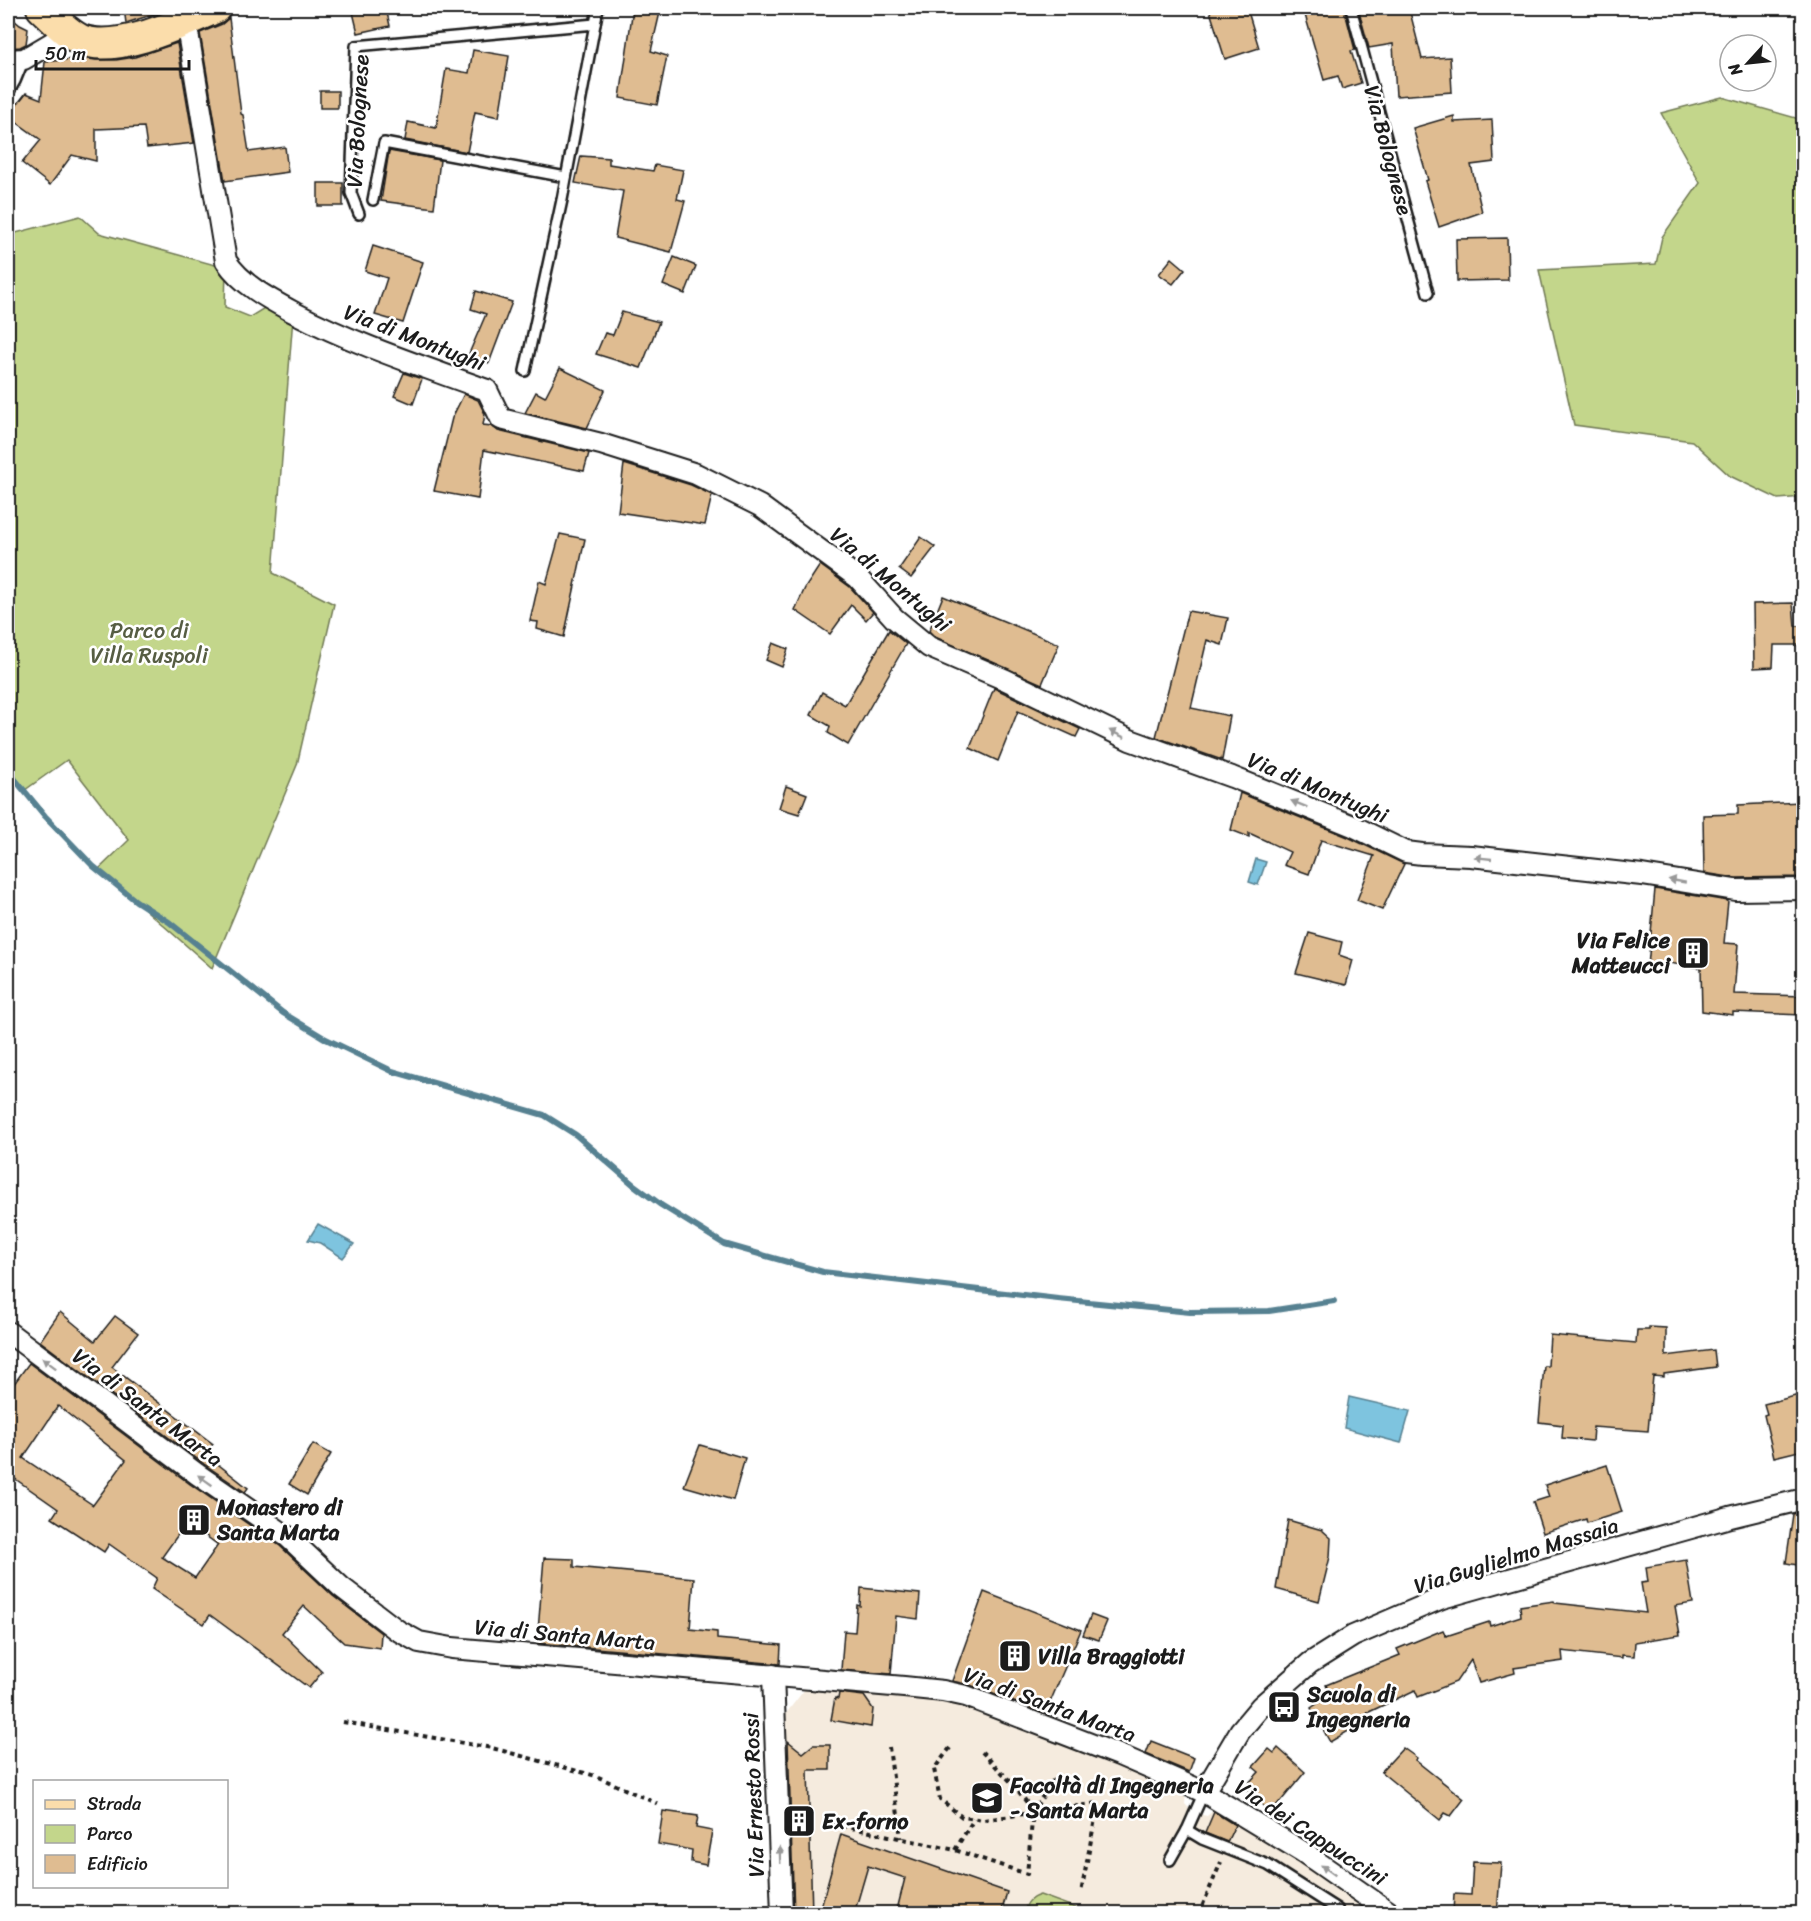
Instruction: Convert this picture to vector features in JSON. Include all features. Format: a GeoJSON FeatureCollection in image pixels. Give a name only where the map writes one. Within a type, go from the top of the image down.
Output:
{"type":"FeatureCollection","features":[{"type":"Feature","properties":{"kind":"main road"},"geometry":{"type":"LineString","coordinates":[[42,8],[68,33],[83,40],[114,43],[130,40],[186,21],[215,8]]}},
{"type":"Feature","properties":{"kind":"street","name":"Via di Montughi"},"geometry":{"type":"LineString","coordinates":[[186,21],[226,261],[235,274],[268,299],[333,333],[487,390],[501,419],[602,444],[696,474],[760,506],[849,572],[894,618],[928,647],[1006,680],[1130,740],[1232,777],[1353,826],[1406,852],[1471,856],[1641,875],[1735,890],[1803,889]]}},
{"type":"Feature","properties":{"kind":"street"},"geometry":{"type":"LineString","coordinates":[[16,59],[68,33]]}},
{"type":"Feature","properties":{"kind":"street","name":"Via di Santa Marta"},"geometry":{"type":"LineString","coordinates":[[8,1332],[198,1474],[288,1537],[340,1587],[398,1630],[419,1642],[452,1648],[944,1691],[966,1696],[1119,1755],[1204,1792]]}},
{"type":"Feature","properties":{"kind":"street","name":"Via Guglielmo Massaia"},"geometry":{"type":"LineString","coordinates":[[1204,1792],[1240,1731],[1261,1707],[1310,1663],[1353,1636],[1442,1598],[1730,1517],[1803,1499]]}},
{"type":"Feature","properties":{"kind":"street","name":"Via Ernesto Rossi"},"geometry":{"type":"LineString","coordinates":[[773,1675],[782,1914]]}},
{"type":"Feature","properties":{"kind":"street","name":"Via dei Cappuccini"},"geometry":{"type":"LineString","coordinates":[[1204,1792],[1303,1852],[1392,1914]]}},
{"type":"Feature","properties":{"kind":"lane"},"geometry":{"type":"LineString","coordinates":[[525,371],[566,177],[598,8]]}},
{"type":"Feature","properties":{"kind":"lane","name":"Via Bolognese"},"geometry":{"type":"LineString","coordinates":[[1351,8],[1428,293]]}},
{"type":"Feature","properties":{"kind":"lane","name":"Via Bolognese"},"geometry":{"type":"LineString","coordinates":[[359,214],[351,193],[356,46],[595,24]]}},
{"type":"Feature","properties":{"kind":"lane"},"geometry":{"type":"LineString","coordinates":[[8,93],[15,81],[16,59]]}},
{"type":"Feature","properties":{"kind":"lane","name":"Via Bolognese"},"geometry":{"type":"LineString","coordinates":[[374,200],[384,143],[566,177]]}},
{"type":"Feature","properties":{"kind":"lane"},"geometry":{"type":"LineString","coordinates":[[1170,1860],[1204,1792]]}},
{"type":"Feature","properties":{"kind":"lane"},"geometry":{"type":"LineString","coordinates":[[1187,1830],[1268,1865],[1337,1909],[1335,1914]]}},
{"type":"Feature","properties":{"kind":"path"},"geometry":{"type":"LineString","coordinates":[[343,1722],[502,1751],[596,1776],[658,1804]]}},
{"type":"Feature","properties":{"kind":"path"},"geometry":{"type":"LineString","coordinates":[[889,1747],[901,1838]]}},
{"type":"Feature","properties":{"kind":"path"},"geometry":{"type":"LineString","coordinates":[[951,1748],[934,1769],[940,1799],[962,1817],[984,1820],[1098,1803],[1081,1893]]}},
{"type":"Feature","properties":{"kind":"path"},"geometry":{"type":"LineString","coordinates":[[982,1752],[1014,1785],[1033,1811]]}},
{"type":"Feature","properties":{"kind":"path"},"geometry":{"type":"LineString","coordinates":[[834,1824],[955,1850],[1027,1874],[1033,1811],[1055,1778]]}},
{"type":"Feature","properties":{"kind":"path"},"geometry":{"type":"LineString","coordinates":[[955,1850],[974,1819]]}},
{"type":"Feature","properties":{"kind":"path"},"geometry":{"type":"LineString","coordinates":[[1199,1914],[1227,1849]]}},
{"type":"Feature","properties":{"kind":"shaded area","name":"Facoltà di Ingegneria - Santa Marta"},"geometry":{"type":"Polygon","coordinates":[[[805,1689],[964,1703],[1037,1729],[1186,1793],[1185,1804],[1194,1813],[1207,1816],[1216,1808],[1378,1913],[794,1913],[784,1716],[805,1689]]]}},
{"type":"Feature","properties":{"kind":"green space"},"geometry":{"type":"Polygon","coordinates":[[[1722,97],[1803,120],[1803,497],[1778,499],[1730,476],[1692,441],[1574,425],[1539,270],[1656,264],[1662,237],[1700,183],[1661,113],[1722,97]]]}},
{"type":"Feature","properties":{"kind":"green space","name":"Parco di Villa Ruspoli"},"geometry":{"type":"Polygon","coordinates":[[[80,216],[99,233],[226,268],[225,307],[250,317],[269,305],[293,317],[273,573],[334,604],[297,765],[212,968],[99,869],[129,840],[67,760],[25,790],[8,767],[8,235],[80,216]]]}},
{"type":"Feature","properties":{"kind":"green space"},"geometry":{"type":"Polygon","coordinates":[[[1040,1895],[1076,1908],[1079,1913],[1024,1913],[1029,1901],[1040,1895]]]}},
{"type":"Feature","properties":{"kind":"water"},"geometry":{"type":"Polygon","coordinates":[[[1256,859],[1266,862],[1258,885],[1249,882],[1256,859]]]}},
{"type":"Feature","properties":{"kind":"water"},"geometry":{"type":"Polygon","coordinates":[[[318,1224],[354,1244],[343,1258],[320,1243],[308,1240],[318,1224]]]}},
{"type":"Feature","properties":{"kind":"water"},"geometry":{"type":"Polygon","coordinates":[[[1349,1397],[1410,1411],[1401,1443],[1344,1428],[1349,1397]]]}},
{"type":"Feature","properties":{"kind":"building"},"geometry":{"type":"Polygon","coordinates":[[[124,8],[173,8],[126,23],[124,8]]]}},
{"type":"Feature","properties":{"kind":"building"},"geometry":{"type":"Polygon","coordinates":[[[352,8],[386,8],[390,26],[358,33],[352,8]]]}},
{"type":"Feature","properties":{"kind":"building"},"geometry":{"type":"Polygon","coordinates":[[[633,8],[661,8],[651,51],[667,56],[657,105],[620,98],[633,8]]]}},
{"type":"Feature","properties":{"kind":"building"},"geometry":{"type":"Polygon","coordinates":[[[1209,8],[1247,8],[1259,48],[1225,59],[1209,8]]]}},
{"type":"Feature","properties":{"kind":"building"},"geometry":{"type":"Polygon","coordinates":[[[1303,8],[1344,8],[1355,50],[1351,51],[1361,83],[1342,89],[1338,76],[1324,80],[1303,8]]]}},
{"type":"Feature","properties":{"kind":"building"},"geometry":{"type":"Polygon","coordinates":[[[1358,8],[1409,8],[1422,59],[1450,57],[1452,92],[1396,96],[1393,44],[1369,48],[1358,8]]]}},
{"type":"Feature","properties":{"kind":"building"},"geometry":{"type":"Polygon","coordinates":[[[8,15],[28,29],[26,44],[20,47],[8,48],[8,15]]]}},
{"type":"Feature","properties":{"kind":"building"},"geometry":{"type":"Polygon","coordinates":[[[229,18],[241,114],[249,152],[285,147],[288,172],[225,181],[200,33],[222,24],[229,18]]]}},
{"type":"Feature","properties":{"kind":"building"},"geometry":{"type":"Polygon","coordinates":[[[177,43],[194,143],[147,148],[144,127],[96,129],[96,161],[72,155],[50,185],[22,163],[41,140],[8,116],[26,93],[41,99],[45,62],[81,58],[116,60],[135,57],[177,43]]]}},
{"type":"Feature","properties":{"kind":"building"},"geometry":{"type":"Polygon","coordinates":[[[473,50],[509,56],[499,117],[475,112],[467,152],[405,140],[408,122],[436,128],[446,69],[469,73],[473,50]]]}},
{"type":"Feature","properties":{"kind":"building"},"geometry":{"type":"Polygon","coordinates":[[[320,91],[338,91],[338,108],[320,108],[320,91]]]}},
{"type":"Feature","properties":{"kind":"building"},"geometry":{"type":"Polygon","coordinates":[[[1454,116],[1454,122],[1492,120],[1494,162],[1471,165],[1482,212],[1439,227],[1425,181],[1428,180],[1413,128],[1454,116]]]}},
{"type":"Feature","properties":{"kind":"building"},"geometry":{"type":"Polygon","coordinates":[[[389,151],[440,160],[434,208],[381,201],[389,151]]]}},
{"type":"Feature","properties":{"kind":"building"},"geometry":{"type":"Polygon","coordinates":[[[581,156],[609,158],[609,164],[653,171],[655,165],[683,170],[677,199],[685,201],[671,252],[615,238],[623,191],[575,183],[581,156]]]}},
{"type":"Feature","properties":{"kind":"building"},"geometry":{"type":"Polygon","coordinates":[[[318,183],[343,183],[343,206],[318,206],[318,183]]]}},
{"type":"Feature","properties":{"kind":"building"},"geometry":{"type":"Polygon","coordinates":[[[1507,238],[1508,280],[1457,281],[1456,239],[1507,238]]]}},
{"type":"Feature","properties":{"kind":"building"},"geometry":{"type":"Polygon","coordinates":[[[373,246],[423,262],[403,323],[375,315],[387,278],[365,271],[373,246]]]}},
{"type":"Feature","properties":{"kind":"building"},"geometry":{"type":"Polygon","coordinates":[[[674,257],[696,266],[685,294],[663,285],[674,257]]]}},
{"type":"Feature","properties":{"kind":"building"},"geometry":{"type":"Polygon","coordinates":[[[1172,258],[1185,269],[1173,284],[1159,274],[1172,258]]]}},
{"type":"Feature","properties":{"kind":"building"},"geometry":{"type":"Polygon","coordinates":[[[476,291],[512,302],[489,363],[468,356],[486,314],[471,309],[476,291]]]}},
{"type":"Feature","properties":{"kind":"building"},"geometry":{"type":"Polygon","coordinates":[[[622,312],[659,322],[641,368],[596,354],[605,333],[613,335],[622,312]]]}},
{"type":"Feature","properties":{"kind":"building"},"geometry":{"type":"Polygon","coordinates":[[[560,368],[605,390],[587,428],[525,413],[536,392],[545,397],[560,368]]]}},
{"type":"Feature","properties":{"kind":"building"},"geometry":{"type":"Polygon","coordinates":[[[404,373],[422,379],[413,404],[394,396],[404,373]]]}},
{"type":"Feature","properties":{"kind":"building"},"geometry":{"type":"Polygon","coordinates":[[[464,394],[478,400],[485,414],[483,425],[492,426],[498,431],[589,453],[584,471],[484,450],[478,499],[434,491],[452,418],[464,394]]]}},
{"type":"Feature","properties":{"kind":"building"},"geometry":{"type":"Polygon","coordinates":[[[624,464],[691,485],[712,495],[705,525],[618,512],[624,464]]]}},
{"type":"Feature","properties":{"kind":"building"},"geometry":{"type":"Polygon","coordinates":[[[560,534],[585,539],[564,637],[537,629],[538,622],[530,621],[539,581],[546,584],[560,534]]]}},
{"type":"Feature","properties":{"kind":"building"},"geometry":{"type":"Polygon","coordinates":[[[921,537],[935,547],[911,578],[899,569],[921,537]]]}},
{"type":"Feature","properties":{"kind":"building"},"geometry":{"type":"Polygon","coordinates":[[[820,565],[850,587],[873,612],[866,620],[851,605],[830,634],[795,610],[805,588],[820,565]]]}},
{"type":"Feature","properties":{"kind":"building"},"geometry":{"type":"Polygon","coordinates":[[[943,596],[1059,644],[1042,684],[935,637],[929,631],[943,596]]]}},
{"type":"Feature","properties":{"kind":"building"},"geometry":{"type":"Polygon","coordinates":[[[1793,603],[1795,626],[1803,626],[1803,645],[1774,645],[1773,667],[1754,668],[1753,604],[1793,603]]]}},
{"type":"Feature","properties":{"kind":"building"},"geometry":{"type":"Polygon","coordinates":[[[1188,611],[1228,618],[1222,645],[1207,640],[1191,708],[1230,716],[1222,760],[1156,737],[1188,611]]]}},
{"type":"Feature","properties":{"kind":"building"},"geometry":{"type":"Polygon","coordinates":[[[889,630],[906,644],[848,745],[828,733],[830,726],[811,715],[822,692],[845,705],[889,630]]]}},
{"type":"Feature","properties":{"kind":"building"},"geometry":{"type":"Polygon","coordinates":[[[773,643],[788,649],[782,667],[766,660],[773,643]]]}},
{"type":"Feature","properties":{"kind":"building"},"geometry":{"type":"Polygon","coordinates":[[[994,688],[1080,729],[1076,737],[1018,711],[998,761],[970,748],[994,688]]]}},
{"type":"Feature","properties":{"kind":"building"},"geometry":{"type":"Polygon","coordinates":[[[786,786],[807,794],[799,814],[779,808],[786,786]]]}},
{"type":"Feature","properties":{"kind":"building"},"geometry":{"type":"Polygon","coordinates":[[[1240,793],[1348,837],[1404,864],[1382,910],[1357,900],[1374,856],[1321,840],[1309,874],[1284,865],[1290,852],[1249,833],[1249,837],[1231,830],[1240,793]]]}},
{"type":"Feature","properties":{"kind":"building"},"geometry":{"type":"Polygon","coordinates":[[[1801,802],[1803,877],[1736,878],[1704,873],[1703,815],[1738,814],[1738,805],[1801,802]]]}},
{"type":"Feature","properties":{"kind":"building","name":"Via Felice Matteucci"},"geometry":{"type":"Polygon","coordinates":[[[1655,889],[1728,901],[1724,943],[1738,944],[1734,994],[1803,996],[1803,1015],[1733,1012],[1733,1015],[1702,1011],[1701,968],[1669,963],[1668,967],[1648,966],[1655,889]]]}},
{"type":"Feature","properties":{"kind":"building"},"geometry":{"type":"Polygon","coordinates":[[[1309,933],[1342,942],[1339,955],[1353,960],[1346,985],[1296,973],[1309,933]]]}},
{"type":"Feature","properties":{"kind":"building"},"geometry":{"type":"Polygon","coordinates":[[[60,1312],[95,1341],[115,1316],[138,1333],[112,1367],[213,1444],[205,1454],[248,1488],[245,1492],[40,1341],[60,1312]]]}},
{"type":"Feature","properties":{"kind":"building"},"geometry":{"type":"Polygon","coordinates":[[[1649,1327],[1666,1328],[1666,1356],[1714,1350],[1716,1367],[1664,1374],[1664,1377],[1653,1376],[1648,1431],[1593,1427],[1592,1441],[1562,1438],[1563,1425],[1539,1422],[1544,1366],[1548,1366],[1550,1335],[1636,1343],[1637,1330],[1649,1330],[1649,1327]]]}},
{"type":"Feature","properties":{"kind":"building","name":"Monastero di Santa Marta"},"geometry":{"type":"Polygon","coordinates":[[[29,1363],[190,1484],[280,1546],[333,1596],[381,1633],[380,1648],[344,1643],[304,1606],[282,1633],[322,1672],[309,1688],[210,1615],[204,1624],[152,1589],[157,1578],[109,1544],[104,1552],[52,1518],[58,1509],[11,1476],[8,1481],[8,1392],[29,1363]],[[58,1406],[23,1458],[93,1505],[126,1460],[58,1406]],[[187,1522],[162,1557],[195,1578],[218,1545],[187,1522]]]}},
{"type":"Feature","properties":{"kind":"building"},"geometry":{"type":"Polygon","coordinates":[[[1803,1394],[1803,1450],[1774,1457],[1764,1415],[1767,1414],[1764,1404],[1803,1394]]]}},
{"type":"Feature","properties":{"kind":"building"},"geometry":{"type":"Polygon","coordinates":[[[313,1444],[331,1454],[307,1495],[289,1484],[313,1444]]]}},
{"type":"Feature","properties":{"kind":"building"},"geometry":{"type":"Polygon","coordinates":[[[700,1445],[745,1458],[733,1500],[684,1486],[700,1445]]]}},
{"type":"Feature","properties":{"kind":"building"},"geometry":{"type":"Polygon","coordinates":[[[1607,1465],[1622,1512],[1587,1523],[1586,1519],[1543,1533],[1533,1502],[1549,1497],[1545,1485],[1607,1465]]]}},
{"type":"Feature","properties":{"kind":"building"},"geometry":{"type":"Polygon","coordinates":[[[1803,1511],[1803,1566],[1786,1563],[1793,1514],[1803,1511]]]}},
{"type":"Feature","properties":{"kind":"building"},"geometry":{"type":"Polygon","coordinates":[[[1288,1520],[1322,1530],[1331,1538],[1330,1557],[1319,1601],[1276,1589],[1288,1520]]]}},
{"type":"Feature","properties":{"kind":"building"},"geometry":{"type":"Polygon","coordinates":[[[544,1558],[574,1559],[574,1567],[694,1578],[690,1629],[717,1632],[717,1639],[781,1645],[780,1664],[537,1643],[544,1558]]]}},
{"type":"Feature","properties":{"kind":"building"},"geometry":{"type":"Polygon","coordinates":[[[1686,1560],[1693,1603],[1675,1606],[1680,1635],[1635,1642],[1634,1656],[1622,1655],[1622,1658],[1562,1651],[1563,1661],[1514,1668],[1515,1673],[1479,1683],[1471,1660],[1456,1682],[1418,1697],[1415,1690],[1367,1713],[1372,1726],[1357,1732],[1355,1727],[1330,1742],[1311,1708],[1330,1695],[1326,1685],[1400,1655],[1397,1649],[1443,1630],[1446,1636],[1489,1622],[1490,1626],[1521,1616],[1520,1606],[1554,1601],[1555,1603],[1646,1613],[1641,1583],[1648,1582],[1646,1567],[1686,1560]]]}},
{"type":"Feature","properties":{"kind":"building"},"geometry":{"type":"Polygon","coordinates":[[[861,1588],[920,1594],[918,1619],[896,1616],[891,1674],[841,1670],[844,1631],[855,1632],[861,1588]]]}},
{"type":"Feature","properties":{"kind":"building","name":"Villa Braggiotti"},"geometry":{"type":"Polygon","coordinates":[[[984,1592],[1081,1630],[1045,1714],[970,1685],[952,1681],[984,1592]]]}},
{"type":"Feature","properties":{"kind":"building"},"geometry":{"type":"Polygon","coordinates":[[[1091,1615],[1107,1621],[1099,1640],[1083,1635],[1091,1615]]]}},
{"type":"Feature","properties":{"kind":"building"},"geometry":{"type":"Polygon","coordinates":[[[839,1693],[864,1696],[873,1709],[871,1727],[831,1720],[835,1698],[838,1699],[839,1693]]]}},
{"type":"Feature","properties":{"kind":"building","name":"Ex-forno"},"geometry":{"type":"Polygon","coordinates":[[[788,1741],[803,1753],[813,1745],[830,1745],[830,1770],[808,1770],[812,1914],[794,1914],[788,1741]]]}},
{"type":"Feature","properties":{"kind":"building"},"geometry":{"type":"Polygon","coordinates":[[[1151,1741],[1194,1758],[1189,1772],[1146,1754],[1151,1741]]]}},
{"type":"Feature","properties":{"kind":"building"},"geometry":{"type":"Polygon","coordinates":[[[1278,1748],[1305,1772],[1271,1813],[1244,1788],[1259,1772],[1253,1767],[1269,1749],[1274,1753],[1278,1748]]]}},
{"type":"Feature","properties":{"kind":"building"},"geometry":{"type":"Polygon","coordinates":[[[1403,1748],[1464,1799],[1451,1816],[1445,1813],[1440,1820],[1381,1772],[1403,1748]]]}},
{"type":"Feature","properties":{"kind":"building"},"geometry":{"type":"Polygon","coordinates":[[[663,1811],[698,1816],[696,1828],[712,1831],[706,1865],[691,1862],[692,1850],[658,1844],[663,1811]]]}},
{"type":"Feature","properties":{"kind":"building"},"geometry":{"type":"Polygon","coordinates":[[[1214,1812],[1235,1825],[1227,1842],[1205,1833],[1214,1812]]]}},
{"type":"Feature","properties":{"kind":"building"},"geometry":{"type":"Polygon","coordinates":[[[841,1834],[1007,1892],[1001,1914],[896,1914],[905,1878],[868,1866],[854,1914],[819,1914],[841,1834]]]}},
{"type":"Feature","properties":{"kind":"building"},"geometry":{"type":"Polygon","coordinates":[[[1473,1862],[1501,1863],[1497,1914],[1453,1914],[1454,1894],[1471,1895],[1473,1862]]]}},
{"type":"Feature","properties":{"kind":"waterway"},"geometry":{"type":"LineString","coordinates":[[8,771],[45,816],[93,866],[136,901],[169,922],[283,1013],[326,1039],[392,1071],[544,1115],[576,1135],[661,1205],[724,1244],[823,1272],[1190,1312],[1269,1311],[1334,1301]]}},
{"type":"Feature","properties":{"kind":"place","name":"Via Felice Matteucci"},"geometry":{"type":"Point","coordinates":[1693,953]}},
{"type":"Feature","properties":{"kind":"place","name":"Monastero di Santa Marta"},"geometry":{"type":"Point","coordinates":[194,1520]}},
{"type":"Feature","properties":{"kind":"place","name":"Villa Braggiotti"},"geometry":{"type":"Point","coordinates":[1015,1656]}},
{"type":"Feature","properties":{"kind":"place","name":"Scuola di Ingegneria"},"geometry":{"type":"Point","coordinates":[1284,1707]}},
{"type":"Feature","properties":{"kind":"place","name":"Facoltà di Ingegneria - Santa Marta"},"geometry":{"type":"Point","coordinates":[987,1798]}},
{"type":"Feature","properties":{"kind":"place","name":"Ex-forno"},"geometry":{"type":"Point","coordinates":[799,1821]}}]}
